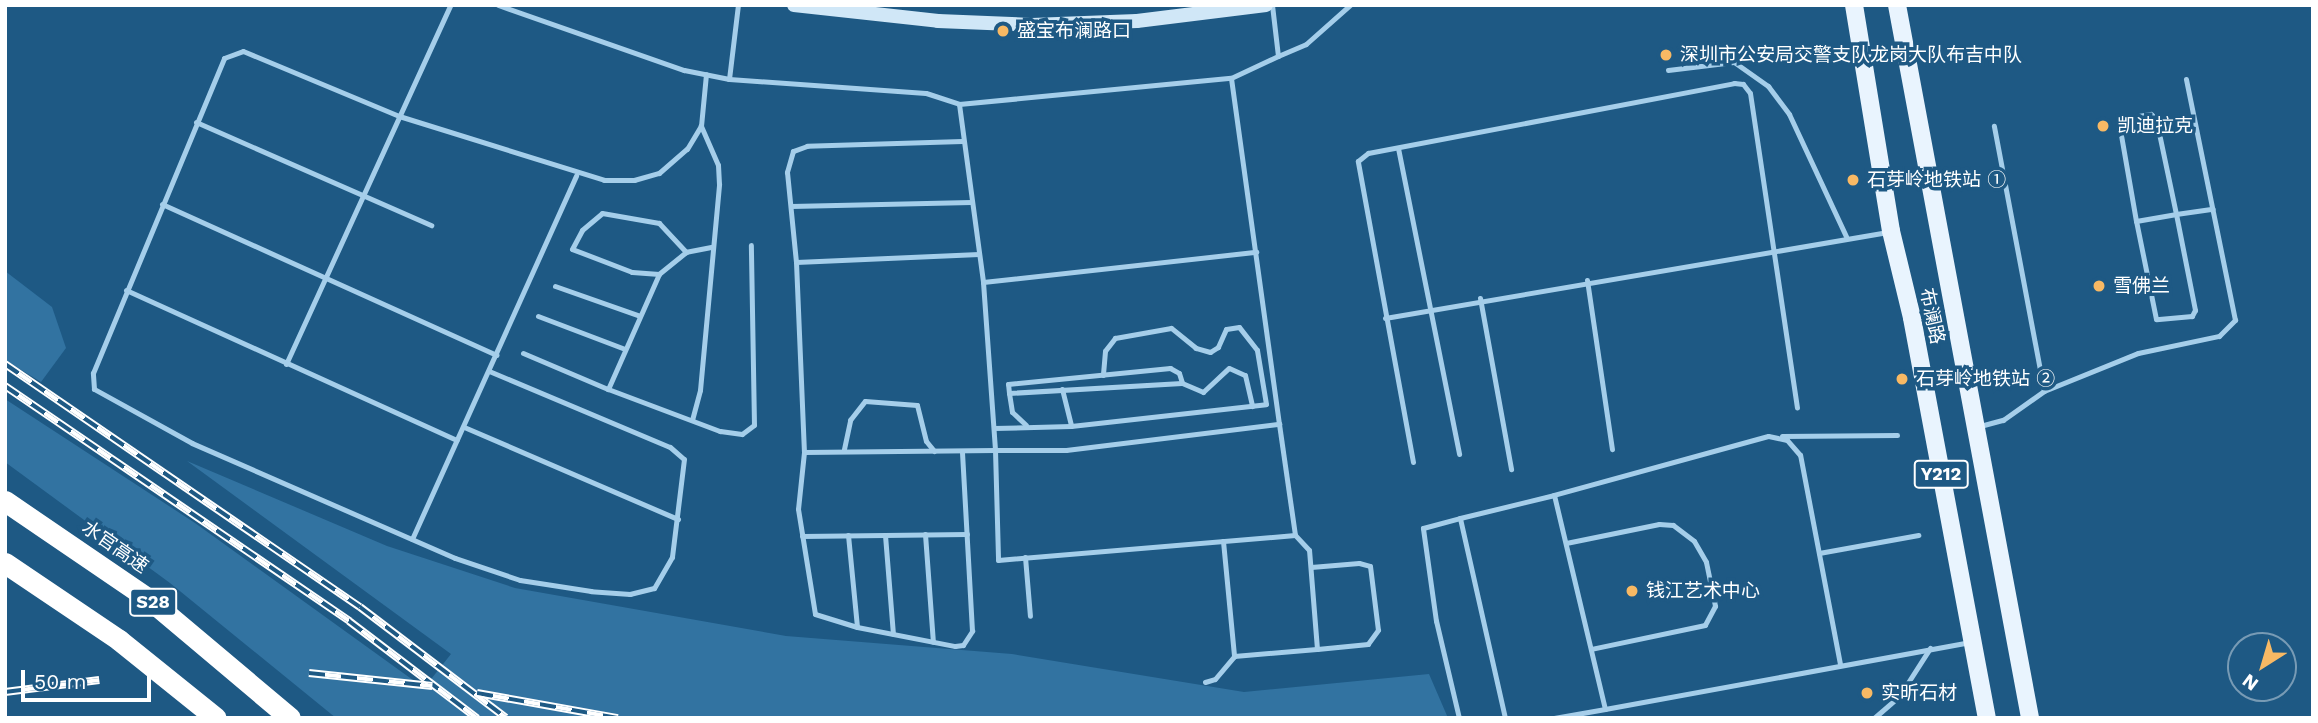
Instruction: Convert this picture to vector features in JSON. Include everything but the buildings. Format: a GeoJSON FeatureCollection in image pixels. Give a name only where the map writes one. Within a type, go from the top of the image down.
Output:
{"type":"FeatureCollection","features":[{"type":"Feature","properties":{"kind":"highway","name":"水官高速"},"geometry":{"type":"LineString","coordinates":[[5,501],[150,600],[290,718]]}},
{"type":"Feature","properties":{"kind":"highway","name":"S28"},"geometry":{"type":"LineString","coordinates":[[5,564],[119,640],[216,718]]}},
{"type":"Feature","properties":{"kind":"main road"},"geometry":{"type":"LineString","coordinates":[[794,5],[938,21],[1032,25],[1137,21],[1266,5]]}},
{"type":"Feature","properties":{"kind":"main road"},"geometry":{"type":"LineString","coordinates":[[1842,5],[1863,55]]}},
{"type":"Feature","properties":{"kind":"main road","name":"布澜路"},"geometry":{"type":"LineString","coordinates":[[1854,5],[1891,231],[1912,318],[1987,718]]}},
{"type":"Feature","properties":{"kind":"main road","name":"布澜路"},"geometry":{"type":"LineString","coordinates":[[1898,8],[1973,428],[2030,718]]}},
{"type":"Feature","properties":{"kind":"lane"},"geometry":{"type":"LineString","coordinates":[[286,364],[450,5]]}},
{"type":"Feature","properties":{"kind":"lane"},"geometry":{"type":"LineString","coordinates":[[498,5],[706,74],[729,79],[926,93],[959,104],[1231,78],[1307,44],[1350,5]]}},
{"type":"Feature","properties":{"kind":"lane"},"geometry":{"type":"LineString","coordinates":[[729,79],[738,5]]}},
{"type":"Feature","properties":{"kind":"lane"},"geometry":{"type":"LineString","coordinates":[[1272,5],[1278,56]]}},
{"type":"Feature","properties":{"kind":"lane"},"geometry":{"type":"LineString","coordinates":[[489,371],[678,452],[685,466],[668,568],[644,593],[591,591],[520,580],[412,539],[192,443],[94,389],[93,373],[223,58],[243,51],[399,116],[576,175],[634,180],[659,173],[687,149],[702,126]]}},
{"type":"Feature","properties":{"kind":"lane"},"geometry":{"type":"LineString","coordinates":[[1668,70],[1734,62],[1769,86],[1789,114],[1846,236]]}},
{"type":"Feature","properties":{"kind":"lane"},"geometry":{"type":"LineString","coordinates":[[692,420],[700,390],[711,247],[719,184],[718,165],[702,126],[706,74]]}},
{"type":"Feature","properties":{"kind":"lane"},"geometry":{"type":"LineString","coordinates":[[1231,78],[1295,535],[1309,550],[1317,649]]}},
{"type":"Feature","properties":{"kind":"lane"},"geometry":{"type":"LineString","coordinates":[[1973,428],[2003,419],[2044,391],[2138,353],[2229,330],[2235,320],[2186,79]]}},
{"type":"Feature","properties":{"kind":"lane"},"geometry":{"type":"LineString","coordinates":[[1413,462],[1356,170],[1362,156],[1743,85],[1750,93],[1797,408]]}},
{"type":"Feature","properties":{"kind":"lane"},"geometry":{"type":"LineString","coordinates":[[959,104],[983,282],[994,428],[998,559],[1295,535]]}},
{"type":"Feature","properties":{"kind":"lane"},"geometry":{"type":"LineString","coordinates":[[2151,114],[2156,119],[2195,310],[2182,318],[2160,321],[2154,316],[2136,220],[2120,129],[2125,118],[2151,114]]}},
{"type":"Feature","properties":{"kind":"lane"},"geometry":{"type":"LineString","coordinates":[[195,122],[364,193],[431,225]]}},
{"type":"Feature","properties":{"kind":"lane"},"geometry":{"type":"LineString","coordinates":[[1994,126],[2044,391]]}},
{"type":"Feature","properties":{"kind":"lane"},"geometry":{"type":"LineString","coordinates":[[962,141],[798,148],[788,166],[796,262],[804,452],[798,509],[812,609],[826,619],[857,627],[963,645],[972,631],[962,452]]}},
{"type":"Feature","properties":{"kind":"lane"},"geometry":{"type":"LineString","coordinates":[[1398,148],[1459,454]]}},
{"type":"Feature","properties":{"kind":"lane"},"geometry":{"type":"LineString","coordinates":[[412,539],[576,175]]}},
{"type":"Feature","properties":{"kind":"lane"},"geometry":{"type":"LineString","coordinates":[[791,206],[971,202]]}},
{"type":"Feature","properties":{"kind":"lane"},"geometry":{"type":"LineString","coordinates":[[162,204],[496,355]]}},
{"type":"Feature","properties":{"kind":"lane"},"geometry":{"type":"LineString","coordinates":[[2136,220],[2213,208]]}},
{"type":"Feature","properties":{"kind":"lane"},"geometry":{"type":"LineString","coordinates":[[659,275],[632,272],[572,249],[582,230],[602,213],[659,223],[686,252]]}},
{"type":"Feature","properties":{"kind":"lane"},"geometry":{"type":"LineString","coordinates":[[1385,318],[1480,298],[1773,253],[1846,236],[1891,231]]}},
{"type":"Feature","properties":{"kind":"lane"},"geometry":{"type":"LineString","coordinates":[[523,353],[608,389],[692,420],[742,434],[754,425],[751,245]]}},
{"type":"Feature","properties":{"kind":"lane"},"geometry":{"type":"LineString","coordinates":[[608,389],[659,275],[686,252],[711,247]]}},
{"type":"Feature","properties":{"kind":"lane"},"geometry":{"type":"LineString","coordinates":[[983,282],[1256,252]]}},
{"type":"Feature","properties":{"kind":"lane"},"geometry":{"type":"LineString","coordinates":[[796,262],[979,254]]}},
{"type":"Feature","properties":{"kind":"lane"},"geometry":{"type":"LineString","coordinates":[[1587,280],[1612,449]]}},
{"type":"Feature","properties":{"kind":"lane"},"geometry":{"type":"LineString","coordinates":[[555,286],[640,316]]}},
{"type":"Feature","properties":{"kind":"lane"},"geometry":{"type":"LineString","coordinates":[[127,290],[457,440]]}},
{"type":"Feature","properties":{"kind":"lane"},"geometry":{"type":"LineString","coordinates":[[1480,298],[1511,469]]}},
{"type":"Feature","properties":{"kind":"lane"},"geometry":{"type":"LineString","coordinates":[[538,316],[625,349]]}},
{"type":"Feature","properties":{"kind":"lane"},"geometry":{"type":"LineString","coordinates":[[994,428],[1070,426],[1266,404],[1259,358],[1253,342],[1239,327],[1226,329],[1218,347],[1210,352],[1196,348],[1171,328],[1115,338],[1105,351],[1103,374]]}},
{"type":"Feature","properties":{"kind":"lane"},"geometry":{"type":"LineString","coordinates":[[1029,426],[1012,412],[1009,384],[1170,368],[1180,373],[1182,383]]}},
{"type":"Feature","properties":{"kind":"lane"},"geometry":{"type":"LineString","coordinates":[[1009,393],[1182,383],[1203,392],[1225,370],[1234,368],[1248,380],[1252,406]]}},
{"type":"Feature","properties":{"kind":"lane"},"geometry":{"type":"LineString","coordinates":[[1062,389],[1070,426]]}},
{"type":"Feature","properties":{"kind":"lane"},"geometry":{"type":"LineString","coordinates":[[844,449],[850,420],[865,401],[917,405],[926,441],[934,451]]}},
{"type":"Feature","properties":{"kind":"lane"},"geometry":{"type":"LineString","coordinates":[[804,452],[844,449],[962,452],[1066,450],[1279,424]]}},
{"type":"Feature","properties":{"kind":"lane"},"geometry":{"type":"LineString","coordinates":[[464,427],[678,519]]}},
{"type":"Feature","properties":{"kind":"lane"},"geometry":{"type":"LineString","coordinates":[[1459,718],[1436,621],[1423,528],[1779,436],[1897,435]]}},
{"type":"Feature","properties":{"kind":"lane"},"geometry":{"type":"LineString","coordinates":[[1779,436],[1800,455],[1840,664]]}},
{"type":"Feature","properties":{"kind":"lane"},"geometry":{"type":"LineString","coordinates":[[1554,495],[1605,709]]}},
{"type":"Feature","properties":{"kind":"lane"},"geometry":{"type":"LineString","coordinates":[[1460,518],[1505,718]]}},
{"type":"Feature","properties":{"kind":"lane"},"geometry":{"type":"LineString","coordinates":[[1566,543],[1660,524],[1673,526],[1694,541],[1706,562],[1715,606],[1705,625],[1591,649]]}},
{"type":"Feature","properties":{"kind":"lane"},"geometry":{"type":"LineString","coordinates":[[925,534],[933,642]]}},
{"type":"Feature","properties":{"kind":"lane"},"geometry":{"type":"LineString","coordinates":[[802,536],[967,534]]}},
{"type":"Feature","properties":{"kind":"lane"},"geometry":{"type":"LineString","coordinates":[[848,535],[857,627]]}},
{"type":"Feature","properties":{"kind":"lane"},"geometry":{"type":"LineString","coordinates":[[885,535],[894,635]]}},
{"type":"Feature","properties":{"kind":"lane"},"geometry":{"type":"LineString","coordinates":[[1819,552],[1918,535]]}},
{"type":"Feature","properties":{"kind":"lane"},"geometry":{"type":"LineString","coordinates":[[1205,682],[1215,679],[1234,656],[1223,541]]}},
{"type":"Feature","properties":{"kind":"lane"},"geometry":{"type":"LineString","coordinates":[[1025,557],[1030,616]]}},
{"type":"Feature","properties":{"kind":"lane"},"geometry":{"type":"LineString","coordinates":[[1234,656],[1368,644],[1378,630],[1370,566],[1311,567]]}},
{"type":"Feature","properties":{"kind":"lane"},"geometry":{"type":"LineString","coordinates":[[1554,718],[1973,641]]}},
{"type":"Feature","properties":{"kind":"lane"},"geometry":{"type":"LineString","coordinates":[[1874,718],[1900,695],[1930,648]]}},
{"type":"Feature","properties":{"kind":"shaded area"},"geometry":{"type":"Polygon","coordinates":[[[5,271],[52,307],[66,348],[41,382],[5,360],[5,271]]]}},
{"type":"Feature","properties":{"kind":"shaded area"},"geometry":{"type":"Polygon","coordinates":[[[5,399],[195,523],[424,688],[451,654],[187,461],[387,546],[515,588],[786,636],[1012,654],[1244,692],[1429,674],[1448,718],[336,718],[170,583],[5,462],[5,399]]]}},
{"type":"Feature","properties":{"kind":"railway"},"geometry":{"type":"LineString","coordinates":[[5,364],[360,607],[506,718]]}},
{"type":"Feature","properties":{"kind":"railway"},"geometry":{"type":"LineString","coordinates":[[5,386],[349,621],[477,718]]}},
{"type":"Feature","properties":{"kind":"railway"},"geometry":{"type":"LineString","coordinates":[[309,673],[432,686]]}},
{"type":"Feature","properties":{"kind":"railway"},"geometry":{"type":"LineString","coordinates":[[5,692],[99,680]]}},
{"type":"Feature","properties":{"kind":"railway"},"geometry":{"type":"LineString","coordinates":[[477,693],[618,718]]}},
{"type":"Feature","properties":{"kind":"place","name":"盛宝布澜路口"},"geometry":{"type":"Point","coordinates":[1003,31]}},
{"type":"Feature","properties":{"kind":"place","name":"深圳市公安局交警支队龙岗大队布吉中队"},"geometry":{"type":"Point","coordinates":[1666,55]}},
{"type":"Feature","properties":{"kind":"place","name":"凯迪拉克"},"geometry":{"type":"Point","coordinates":[2103,126]}},
{"type":"Feature","properties":{"kind":"place","name":"石芽岭地铁站 ①"},"geometry":{"type":"Point","coordinates":[1853,180]}},
{"type":"Feature","properties":{"kind":"place","name":"雪佛兰"},"geometry":{"type":"Point","coordinates":[2099,286]}},
{"type":"Feature","properties":{"kind":"place","name":"石芽岭地铁站 ②"},"geometry":{"type":"Point","coordinates":[1902,379]}},
{"type":"Feature","properties":{"kind":"place","name":"钱江艺术中心"},"geometry":{"type":"Point","coordinates":[1632,591]}},
{"type":"Feature","properties":{"kind":"place","name":"实昕石材"},"geometry":{"type":"Point","coordinates":[1867,693]}}]}
